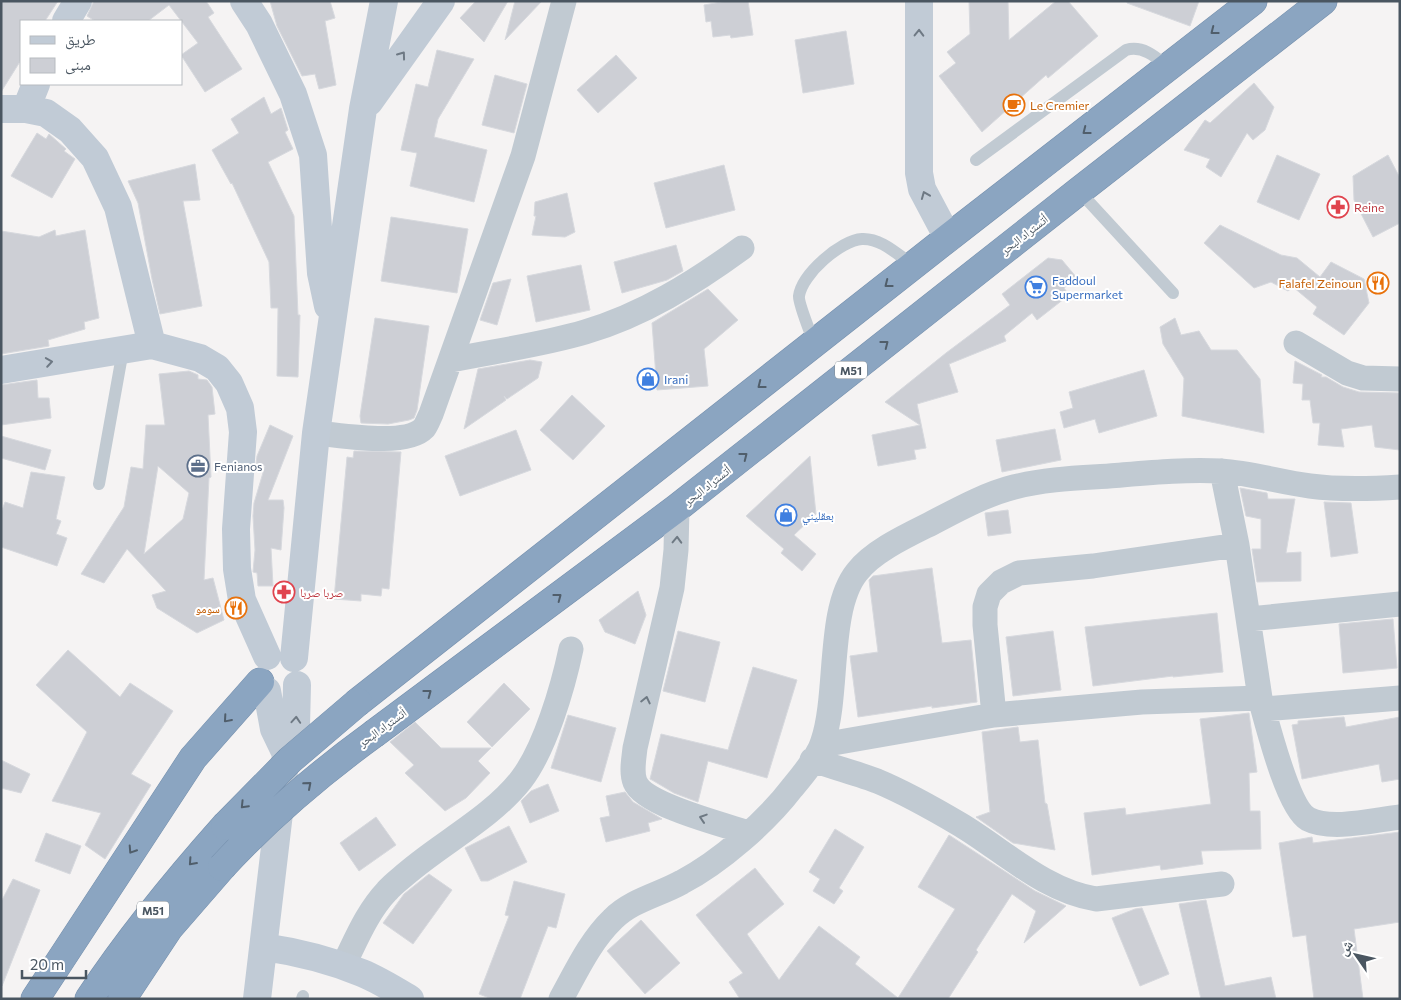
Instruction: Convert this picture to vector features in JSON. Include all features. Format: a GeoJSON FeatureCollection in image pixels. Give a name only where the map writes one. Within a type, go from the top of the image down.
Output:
{"type":"FeatureCollection","features":[{"type":"Feature","properties":{"kind":"highway","name":"M51"},"geometry":{"type":"LineString","coordinates":[[89,999],[129,940],[181,875],[225,826],[290,760],[358,702],[913,265],[1253,1]]}},
{"type":"Feature","properties":{"kind":"highway","name":"أتستراد البحر"},"geometry":{"type":"LineString","coordinates":[[122,999],[169,928],[222,867],[243,844],[336,761],[678,508],[1323,1]]}},
{"type":"Feature","properties":{"kind":"highway"},"geometry":{"type":"LineString","coordinates":[[35,999],[193,758],[263,687]]}},
{"type":"Feature","properties":{"kind":"main road"},"geometry":{"type":"LineString","coordinates":[[67,20],[78,1]]}},
{"type":"Feature","properties":{"kind":"main road"},"geometry":{"type":"LineString","coordinates":[[244,1],[294,94],[313,155],[321,272],[332,327]]}},
{"type":"Feature","properties":{"kind":"main road"},"geometry":{"type":"LineString","coordinates":[[294,658],[316,433],[363,109],[384,1]]}},
{"type":"Feature","properties":{"kind":"main road"},"geometry":{"type":"LineString","coordinates":[[363,109],[441,1]]}},
{"type":"Feature","properties":{"kind":"main road"},"geometry":{"type":"LineString","coordinates":[[919,1],[919,173],[922,189],[948,238]]}},
{"type":"Feature","properties":{"kind":"main road"},"geometry":{"type":"LineString","coordinates":[[14,109],[35,85]]}},
{"type":"Feature","properties":{"kind":"main road"},"geometry":{"type":"LineString","coordinates":[[14,109],[46,114],[70,130],[94,158],[118,207],[152,345]]}},
{"type":"Feature","properties":{"kind":"main road"},"geometry":{"type":"LineString","coordinates":[[1,370],[152,345],[200,358],[216,368],[229,383],[240,408],[243,432],[236,529],[237,569],[242,600],[267,656]]}},
{"type":"Feature","properties":{"kind":"main road"},"geometry":{"type":"LineString","coordinates":[[257,999],[286,754],[296,726],[297,686],[300,678],[298,664],[294,658],[288,653],[281,652],[267,656],[258,668],[274,729],[286,754]]}},
{"type":"Feature","properties":{"kind":"main road"},"geometry":{"type":"LineString","coordinates":[[263,687],[274,695],[283,695],[297,686]]}},
{"type":"Feature","properties":{"kind":"main road"},"geometry":{"type":"LineString","coordinates":[[264,947],[299,953],[343,966],[364,974],[410,999]]}},
{"type":"Feature","properties":{"kind":"street"},"geometry":{"type":"LineString","coordinates":[[316,433],[382,440],[406,437],[424,429],[451,360],[524,156],[564,1]]}},
{"type":"Feature","properties":{"kind":"street"},"geometry":{"type":"LineString","coordinates":[[451,360],[562,338],[622,318],[640,311],[675,292],[742,248]]}},
{"type":"Feature","properties":{"kind":"street"},"geometry":{"type":"LineString","coordinates":[[1296,343],[1347,373],[1363,378],[1400,380]]}},
{"type":"Feature","properties":{"kind":"street"},"geometry":{"type":"LineString","coordinates":[[1222,471],[1237,545],[1261,704],[1285,781],[1295,805],[1306,818],[1321,824],[1342,824],[1400,817]]}},
{"type":"Feature","properties":{"kind":"street"},"geometry":{"type":"LineString","coordinates":[[561,999],[592,944],[613,918],[635,902],[679,884],[710,867],[777,807],[817,752],[830,714],[838,630],[844,595],[857,572],[876,555],[962,507],[1011,488],[1045,481],[1134,474],[1222,471],[1312,486],[1353,489],[1400,487]]}},
{"type":"Feature","properties":{"kind":"street"},"geometry":{"type":"LineString","coordinates":[[678,508],[672,588],[635,748],[633,769],[635,782],[643,793],[662,804],[749,832]]}},
{"type":"Feature","properties":{"kind":"street"},"geometry":{"type":"LineString","coordinates":[[994,715],[985,607],[990,594],[1001,582],[1019,573],[1093,566],[1237,545]]}},
{"type":"Feature","properties":{"kind":"street"},"geometry":{"type":"LineString","coordinates":[[1249,618],[1400,604]]}},
{"type":"Feature","properties":{"kind":"street"},"geometry":{"type":"LineString","coordinates":[[343,966],[370,912],[387,890],[424,858],[487,812],[520,781],[536,755],[549,724],[565,677],[571,649]]}},
{"type":"Feature","properties":{"kind":"street"},"geometry":{"type":"LineString","coordinates":[[817,752],[994,715],[1142,702],[1261,704],[1400,698]]}},
{"type":"Feature","properties":{"kind":"street"},"geometry":{"type":"LineString","coordinates":[[817,752],[908,795],[963,827],[1045,880],[1080,896],[1096,899],[1222,884]]}},
{"type":"Feature","properties":{"kind":"lane"},"geometry":{"type":"LineString","coordinates":[[976,160],[1126,50],[1132,48],[1148,52],[1168,67]]}},
{"type":"Feature","properties":{"kind":"lane"},"geometry":{"type":"LineString","coordinates":[[1079,191],[1173,293]]}},
{"type":"Feature","properties":{"kind":"lane"},"geometry":{"type":"LineString","coordinates":[[814,343],[798,297],[806,278],[843,245],[862,239],[879,242],[913,265]]}},
{"type":"Feature","properties":{"kind":"lane"},"geometry":{"type":"LineString","coordinates":[[99,484],[123,350]]}},
{"type":"Feature","properties":{"kind":"building"},"geometry":{"type":"Polygon","coordinates":[[[1,1],[58,1],[46,20],[20,20],[20,62],[1,92],[1,1]]]}},
{"type":"Feature","properties":{"kind":"building"},"geometry":{"type":"Polygon","coordinates":[[[94,1],[206,1],[214,13],[208,17],[242,69],[205,92],[182,57],[182,54],[198,43],[169,5],[149,20],[93,20],[87,16],[94,1]]]}},
{"type":"Feature","properties":{"kind":"building"},"geometry":{"type":"Polygon","coordinates":[[[270,1],[330,1],[335,18],[325,21],[336,85],[319,89],[315,74],[302,76],[277,26],[270,1]]]}},
{"type":"Feature","properties":{"kind":"building"},"geometry":{"type":"Polygon","coordinates":[[[476,1],[508,1],[484,42],[460,18],[476,1]]]}},
{"type":"Feature","properties":{"kind":"building"},"geometry":{"type":"Polygon","coordinates":[[[515,1],[542,1],[505,40],[515,1]]]}},
{"type":"Feature","properties":{"kind":"building"},"geometry":{"type":"Polygon","coordinates":[[[727,1],[748,1],[753,35],[731,38],[730,35],[713,37],[711,21],[706,22],[704,5],[727,1]]]}},
{"type":"Feature","properties":{"kind":"building"},"geometry":{"type":"Polygon","coordinates":[[[969,1],[1008,1],[1009,40],[1056,1],[1068,1],[1098,36],[1048,78],[1046,75],[982,132],[939,76],[956,63],[947,52],[970,34],[969,1]]]}},
{"type":"Feature","properties":{"kind":"building"},"geometry":{"type":"Polygon","coordinates":[[[1127,1],[1199,1],[1190,26],[1127,3],[1127,1]]]}},
{"type":"Feature","properties":{"kind":"building"},"geometry":{"type":"Polygon","coordinates":[[[846,31],[854,84],[803,93],[795,40],[846,31]]]}},
{"type":"Feature","properties":{"kind":"building"},"geometry":{"type":"Polygon","coordinates":[[[437,50],[474,59],[438,119],[434,137],[487,150],[474,202],[410,186],[417,153],[401,150],[416,84],[428,87],[437,50]]]}},
{"type":"Feature","properties":{"kind":"building"},"geometry":{"type":"Polygon","coordinates":[[[616,55],[637,78],[598,113],[577,90],[616,55]]]}},
{"type":"Feature","properties":{"kind":"building"},"geometry":{"type":"Polygon","coordinates":[[[495,75],[527,84],[514,133],[482,125],[495,75]]]}},
{"type":"Feature","properties":{"kind":"building"},"geometry":{"type":"Polygon","coordinates":[[[1254,83],[1274,107],[1265,130],[1253,140],[1247,133],[1221,177],[1206,167],[1210,159],[1184,150],[1205,120],[1210,123],[1254,83]]]}},
{"type":"Feature","properties":{"kind":"building"},"geometry":{"type":"Polygon","coordinates":[[[264,97],[271,114],[281,108],[288,130],[285,132],[293,149],[268,162],[294,216],[298,315],[300,315],[298,377],[277,376],[278,308],[271,308],[269,262],[232,183],[212,150],[239,133],[231,119],[264,97]]]}},
{"type":"Feature","properties":{"kind":"building"},"geometry":{"type":"Polygon","coordinates":[[[37,133],[46,139],[49,134],[66,149],[64,151],[75,159],[52,198],[11,176],[37,133]]]}},
{"type":"Feature","properties":{"kind":"building"},"geometry":{"type":"Polygon","coordinates":[[[1277,155],[1320,174],[1299,220],[1257,202],[1277,155]]]}},
{"type":"Feature","properties":{"kind":"building"},"geometry":{"type":"Polygon","coordinates":[[[1388,155],[1400,178],[1400,223],[1373,237],[1354,200],[1353,176],[1388,155]]]}},
{"type":"Feature","properties":{"kind":"building"},"geometry":{"type":"Polygon","coordinates":[[[195,164],[200,200],[183,201],[202,306],[160,314],[138,203],[128,181],[195,164]]]}},
{"type":"Feature","properties":{"kind":"building"},"geometry":{"type":"Polygon","coordinates":[[[724,165],[735,210],[666,228],[654,183],[724,165]]]}},
{"type":"Feature","properties":{"kind":"building"},"geometry":{"type":"Polygon","coordinates":[[[567,193],[575,232],[565,237],[532,235],[536,216],[534,216],[535,202],[567,193]]]}},
{"type":"Feature","properties":{"kind":"building"},"geometry":{"type":"Polygon","coordinates":[[[391,217],[468,229],[457,293],[381,281],[391,217]]]}},
{"type":"Feature","properties":{"kind":"building"},"geometry":{"type":"Polygon","coordinates":[[[1220,225],[1281,255],[1297,258],[1320,277],[1331,262],[1364,279],[1369,303],[1344,335],[1313,314],[1317,307],[1293,287],[1288,291],[1271,282],[1254,288],[1204,243],[1220,225]]]}},
{"type":"Feature","properties":{"kind":"building"},"geometry":{"type":"Polygon","coordinates":[[[55,230],[56,236],[85,230],[99,318],[84,322],[85,329],[48,340],[49,346],[1,354],[1,231],[39,237],[55,230]]]}},
{"type":"Feature","properties":{"kind":"building"},"geometry":{"type":"Polygon","coordinates":[[[676,245],[683,271],[667,280],[622,293],[614,262],[676,245]]]}},
{"type":"Feature","properties":{"kind":"building"},"geometry":{"type":"Polygon","coordinates":[[[1048,258],[1062,260],[1077,278],[1064,288],[1069,295],[1037,320],[1032,313],[1004,336],[1006,341],[949,364],[958,392],[917,404],[926,448],[914,450],[916,459],[878,466],[872,435],[920,425],[885,402],[1010,305],[1002,294],[1048,258]]]}},
{"type":"Feature","properties":{"kind":"building"},"geometry":{"type":"Polygon","coordinates":[[[581,265],[590,310],[536,322],[527,276],[581,265]]]}},
{"type":"Feature","properties":{"kind":"building"},"geometry":{"type":"Polygon","coordinates":[[[511,279],[497,325],[480,320],[493,283],[511,279]]]}},
{"type":"Feature","properties":{"kind":"building"},"geometry":{"type":"Polygon","coordinates":[[[708,289],[738,320],[704,349],[708,386],[657,390],[652,323],[708,289]]]}},
{"type":"Feature","properties":{"kind":"building"},"geometry":{"type":"Polygon","coordinates":[[[375,318],[429,326],[417,410],[414,418],[409,420],[388,424],[361,423],[360,416],[375,318]]]}},
{"type":"Feature","properties":{"kind":"building"},"geometry":{"type":"Polygon","coordinates":[[[1175,318],[1181,335],[1199,331],[1211,350],[1237,350],[1260,379],[1264,433],[1182,416],[1184,378],[1163,344],[1160,327],[1175,318]]]}},
{"type":"Feature","properties":{"kind":"building"},"geometry":{"type":"Polygon","coordinates":[[[530,360],[542,362],[538,378],[507,399],[504,396],[506,400],[464,429],[478,369],[530,360]]]}},
{"type":"Feature","properties":{"kind":"building"},"geometry":{"type":"Polygon","coordinates":[[[1295,361],[1322,375],[1321,377],[1326,377],[1343,387],[1359,392],[1400,393],[1400,450],[1375,447],[1372,425],[1341,429],[1344,447],[1318,445],[1320,423],[1313,423],[1310,400],[1302,400],[1303,384],[1293,383],[1295,361]]]}},
{"type":"Feature","properties":{"kind":"building"},"geometry":{"type":"Polygon","coordinates":[[[1144,370],[1157,416],[1099,433],[1095,419],[1064,428],[1060,412],[1073,408],[1069,392],[1144,370]]]}},
{"type":"Feature","properties":{"kind":"building"},"geometry":{"type":"Polygon","coordinates":[[[189,371],[198,375],[198,379],[207,380],[212,387],[215,414],[208,415],[211,477],[209,478],[204,580],[213,578],[224,620],[197,633],[157,608],[152,595],[166,591],[127,549],[104,583],[81,574],[124,507],[131,467],[143,469],[146,425],[165,425],[159,374],[189,371]],[[158,466],[144,554],[183,519],[189,493],[158,466]]]}},
{"type":"Feature","properties":{"kind":"building"},"geometry":{"type":"Polygon","coordinates":[[[37,380],[38,398],[49,398],[51,418],[1,425],[1,385],[37,380]]]}},
{"type":"Feature","properties":{"kind":"building"},"geometry":{"type":"Polygon","coordinates":[[[572,395],[605,426],[573,460],[540,430],[572,395]]]}},
{"type":"Feature","properties":{"kind":"building"},"geometry":{"type":"Polygon","coordinates":[[[270,425],[293,436],[268,500],[283,500],[284,508],[281,550],[271,548],[273,586],[258,586],[257,573],[253,572],[255,550],[253,516],[254,503],[265,466],[256,464],[257,456],[270,425]]]}},
{"type":"Feature","properties":{"kind":"building"},"geometry":{"type":"Polygon","coordinates":[[[1055,429],[1061,460],[1002,472],[996,440],[1055,429]]]}},
{"type":"Feature","properties":{"kind":"building"},"geometry":{"type":"Polygon","coordinates":[[[516,430],[531,470],[460,496],[445,456],[516,430]]]}},
{"type":"Feature","properties":{"kind":"building"},"geometry":{"type":"Polygon","coordinates":[[[1,436],[51,450],[45,470],[1,458],[1,436]]]}},
{"type":"Feature","properties":{"kind":"building"},"geometry":{"type":"Polygon","coordinates":[[[354,451],[401,452],[389,589],[382,588],[381,596],[361,594],[361,601],[334,599],[347,457],[353,458],[354,451]]]}},
{"type":"Feature","properties":{"kind":"building"},"geometry":{"type":"Polygon","coordinates":[[[810,456],[816,514],[794,535],[816,554],[802,571],[781,553],[784,549],[746,516],[810,456]]]}},
{"type":"Feature","properties":{"kind":"building"},"geometry":{"type":"Polygon","coordinates":[[[31,472],[65,477],[56,519],[61,521],[56,534],[67,538],[57,566],[1,547],[1,513],[5,502],[23,508],[31,472]]]}},
{"type":"Feature","properties":{"kind":"building"},"geometry":{"type":"Polygon","coordinates":[[[1240,488],[1267,493],[1268,499],[1295,499],[1286,553],[1301,552],[1301,581],[1257,582],[1252,549],[1261,549],[1261,519],[1246,516],[1240,488]]]}},
{"type":"Feature","properties":{"kind":"building"},"geometry":{"type":"Polygon","coordinates":[[[1324,502],[1351,503],[1358,553],[1331,557],[1324,502]]]}},
{"type":"Feature","properties":{"kind":"building"},"geometry":{"type":"Polygon","coordinates":[[[1008,510],[1011,533],[988,536],[985,513],[1008,510]]]}},
{"type":"Feature","properties":{"kind":"building"},"geometry":{"type":"Polygon","coordinates":[[[932,568],[942,643],[971,640],[977,702],[932,708],[932,706],[858,717],[850,656],[878,652],[869,580],[873,576],[932,568]]]}},
{"type":"Feature","properties":{"kind":"building"},"geometry":{"type":"Polygon","coordinates":[[[638,591],[646,615],[635,644],[605,632],[599,620],[638,591]]]}},
{"type":"Feature","properties":{"kind":"building"},"geometry":{"type":"Polygon","coordinates":[[[1217,613],[1223,672],[1093,686],[1085,627],[1217,613]]]}},
{"type":"Feature","properties":{"kind":"building"},"geometry":{"type":"Polygon","coordinates":[[[1393,619],[1397,668],[1343,673],[1339,624],[1393,619]]]}},
{"type":"Feature","properties":{"kind":"building"},"geometry":{"type":"Polygon","coordinates":[[[678,631],[720,642],[705,702],[663,691],[678,631]]]}},
{"type":"Feature","properties":{"kind":"building"},"geometry":{"type":"Polygon","coordinates":[[[1053,631],[1061,690],[1013,696],[1006,637],[1053,631]]]}},
{"type":"Feature","properties":{"kind":"building"},"geometry":{"type":"Polygon","coordinates":[[[68,650],[120,697],[130,683],[173,711],[131,774],[151,785],[105,859],[85,845],[101,813],[52,801],[87,732],[36,685],[68,650]]]}},
{"type":"Feature","properties":{"kind":"building"},"geometry":{"type":"Polygon","coordinates":[[[753,667],[797,680],[767,778],[708,761],[698,802],[674,793],[650,779],[661,734],[728,750],[753,667]]]}},
{"type":"Feature","properties":{"kind":"building"},"geometry":{"type":"Polygon","coordinates":[[[504,683],[530,709],[492,747],[467,722],[504,683]]]}},
{"type":"Feature","properties":{"kind":"building"},"geometry":{"type":"Polygon","coordinates":[[[1249,713],[1257,772],[1249,773],[1250,811],[1260,811],[1261,849],[1201,851],[1203,864],[1161,870],[1160,865],[1092,875],[1084,813],[1125,808],[1126,815],[1211,804],[1200,719],[1249,713]]]}},
{"type":"Feature","properties":{"kind":"building"},"geometry":{"type":"Polygon","coordinates":[[[568,715],[616,728],[601,782],[551,768],[568,715]]]}},
{"type":"Feature","properties":{"kind":"building"},"geometry":{"type":"Polygon","coordinates":[[[1344,717],[1346,727],[1400,717],[1400,779],[1382,782],[1379,764],[1302,779],[1292,725],[1298,724],[1298,721],[1344,717]]]}},
{"type":"Feature","properties":{"kind":"building"},"geometry":{"type":"Polygon","coordinates":[[[415,722],[441,748],[491,748],[478,761],[490,773],[466,798],[445,811],[405,773],[414,765],[390,742],[415,722]]]}},
{"type":"Feature","properties":{"kind":"building"},"geometry":{"type":"Polygon","coordinates":[[[1018,727],[1020,742],[1038,740],[1045,803],[1047,804],[1055,850],[1013,843],[976,817],[990,812],[982,732],[1018,727]]]}},
{"type":"Feature","properties":{"kind":"building"},"geometry":{"type":"Polygon","coordinates":[[[1,760],[30,774],[21,793],[1,788],[1,760]]]}},
{"type":"Feature","properties":{"kind":"building"},"geometry":{"type":"Polygon","coordinates":[[[548,784],[559,811],[530,823],[521,801],[531,791],[548,784]]]}},
{"type":"Feature","properties":{"kind":"building"},"geometry":{"type":"Polygon","coordinates":[[[625,792],[633,802],[662,819],[648,823],[650,831],[606,842],[600,818],[610,816],[606,796],[625,792]]]}},
{"type":"Feature","properties":{"kind":"building"},"geometry":{"type":"Polygon","coordinates":[[[376,817],[396,845],[359,871],[340,843],[376,817]]]}},
{"type":"Feature","properties":{"kind":"building"},"geometry":{"type":"Polygon","coordinates":[[[509,826],[527,862],[488,881],[481,881],[465,848],[509,826]]]}},
{"type":"Feature","properties":{"kind":"building"},"geometry":{"type":"Polygon","coordinates":[[[835,829],[864,847],[839,888],[843,891],[834,904],[813,891],[820,879],[809,872],[835,829]]]}},
{"type":"Feature","properties":{"kind":"building"},"geometry":{"type":"Polygon","coordinates":[[[1400,832],[1400,922],[1354,929],[1363,999],[1314,999],[1306,935],[1293,937],[1279,843],[1312,837],[1313,843],[1400,832]]]}},
{"type":"Feature","properties":{"kind":"building"},"geometry":{"type":"Polygon","coordinates":[[[46,833],[81,846],[70,874],[35,861],[46,833]]]}},
{"type":"Feature","properties":{"kind":"building"},"geometry":{"type":"Polygon","coordinates":[[[949,835],[1035,891],[1066,906],[1024,943],[1036,911],[1012,894],[976,950],[978,952],[948,999],[740,999],[729,982],[743,973],[696,915],[755,868],[784,904],[747,934],[779,980],[819,926],[860,957],[855,964],[898,998],[955,909],[918,887],[949,835]]]}},
{"type":"Feature","properties":{"kind":"building"},"geometry":{"type":"Polygon","coordinates":[[[429,874],[452,890],[413,944],[383,923],[404,894],[429,874]]]}},
{"type":"Feature","properties":{"kind":"building"},"geometry":{"type":"Polygon","coordinates":[[[13,879],[40,890],[2,986],[1,902],[13,879]]]}},
{"type":"Feature","properties":{"kind":"building"},"geometry":{"type":"Polygon","coordinates":[[[514,881],[565,894],[556,928],[548,926],[520,999],[492,999],[479,994],[509,916],[505,915],[514,881]]]}},
{"type":"Feature","properties":{"kind":"building"},"geometry":{"type":"Polygon","coordinates":[[[1206,900],[1225,986],[1271,977],[1276,999],[1201,999],[1179,904],[1206,900]]]}},
{"type":"Feature","properties":{"kind":"building"},"geometry":{"type":"Polygon","coordinates":[[[1142,908],[1169,974],[1140,986],[1112,918],[1142,908]]]}},
{"type":"Feature","properties":{"kind":"building"},"geometry":{"type":"Polygon","coordinates":[[[641,920],[680,963],[645,994],[607,951],[641,920]]]}},
{"type":"Feature","properties":{"kind":"place","name":"Le Cremier"},"geometry":{"type":"Point","coordinates":[1014,105]}},
{"type":"Feature","properties":{"kind":"place","name":"Reine"},"geometry":{"type":"Point","coordinates":[1338,207]}},
{"type":"Feature","properties":{"kind":"place","name":"Falafel Zeinoun"},"geometry":{"type":"Point","coordinates":[1378,283]}},
{"type":"Feature","properties":{"kind":"place","name":"Faddoul Supermarket"},"geometry":{"type":"Point","coordinates":[1036,287]}},
{"type":"Feature","properties":{"kind":"place","name":"Irani"},"geometry":{"type":"Point","coordinates":[648,379]}},
{"type":"Feature","properties":{"kind":"place","name":"Fenianos"},"geometry":{"type":"Point","coordinates":[198,466]}},
{"type":"Feature","properties":{"kind":"place","name":"بعقليني"},"geometry":{"type":"Point","coordinates":[786,515]}},
{"type":"Feature","properties":{"kind":"place","name":"صربا صربا"},"geometry":{"type":"Point","coordinates":[284,592]}},
{"type":"Feature","properties":{"kind":"place","name":"سومو"},"geometry":{"type":"Point","coordinates":[236,608]}}]}
